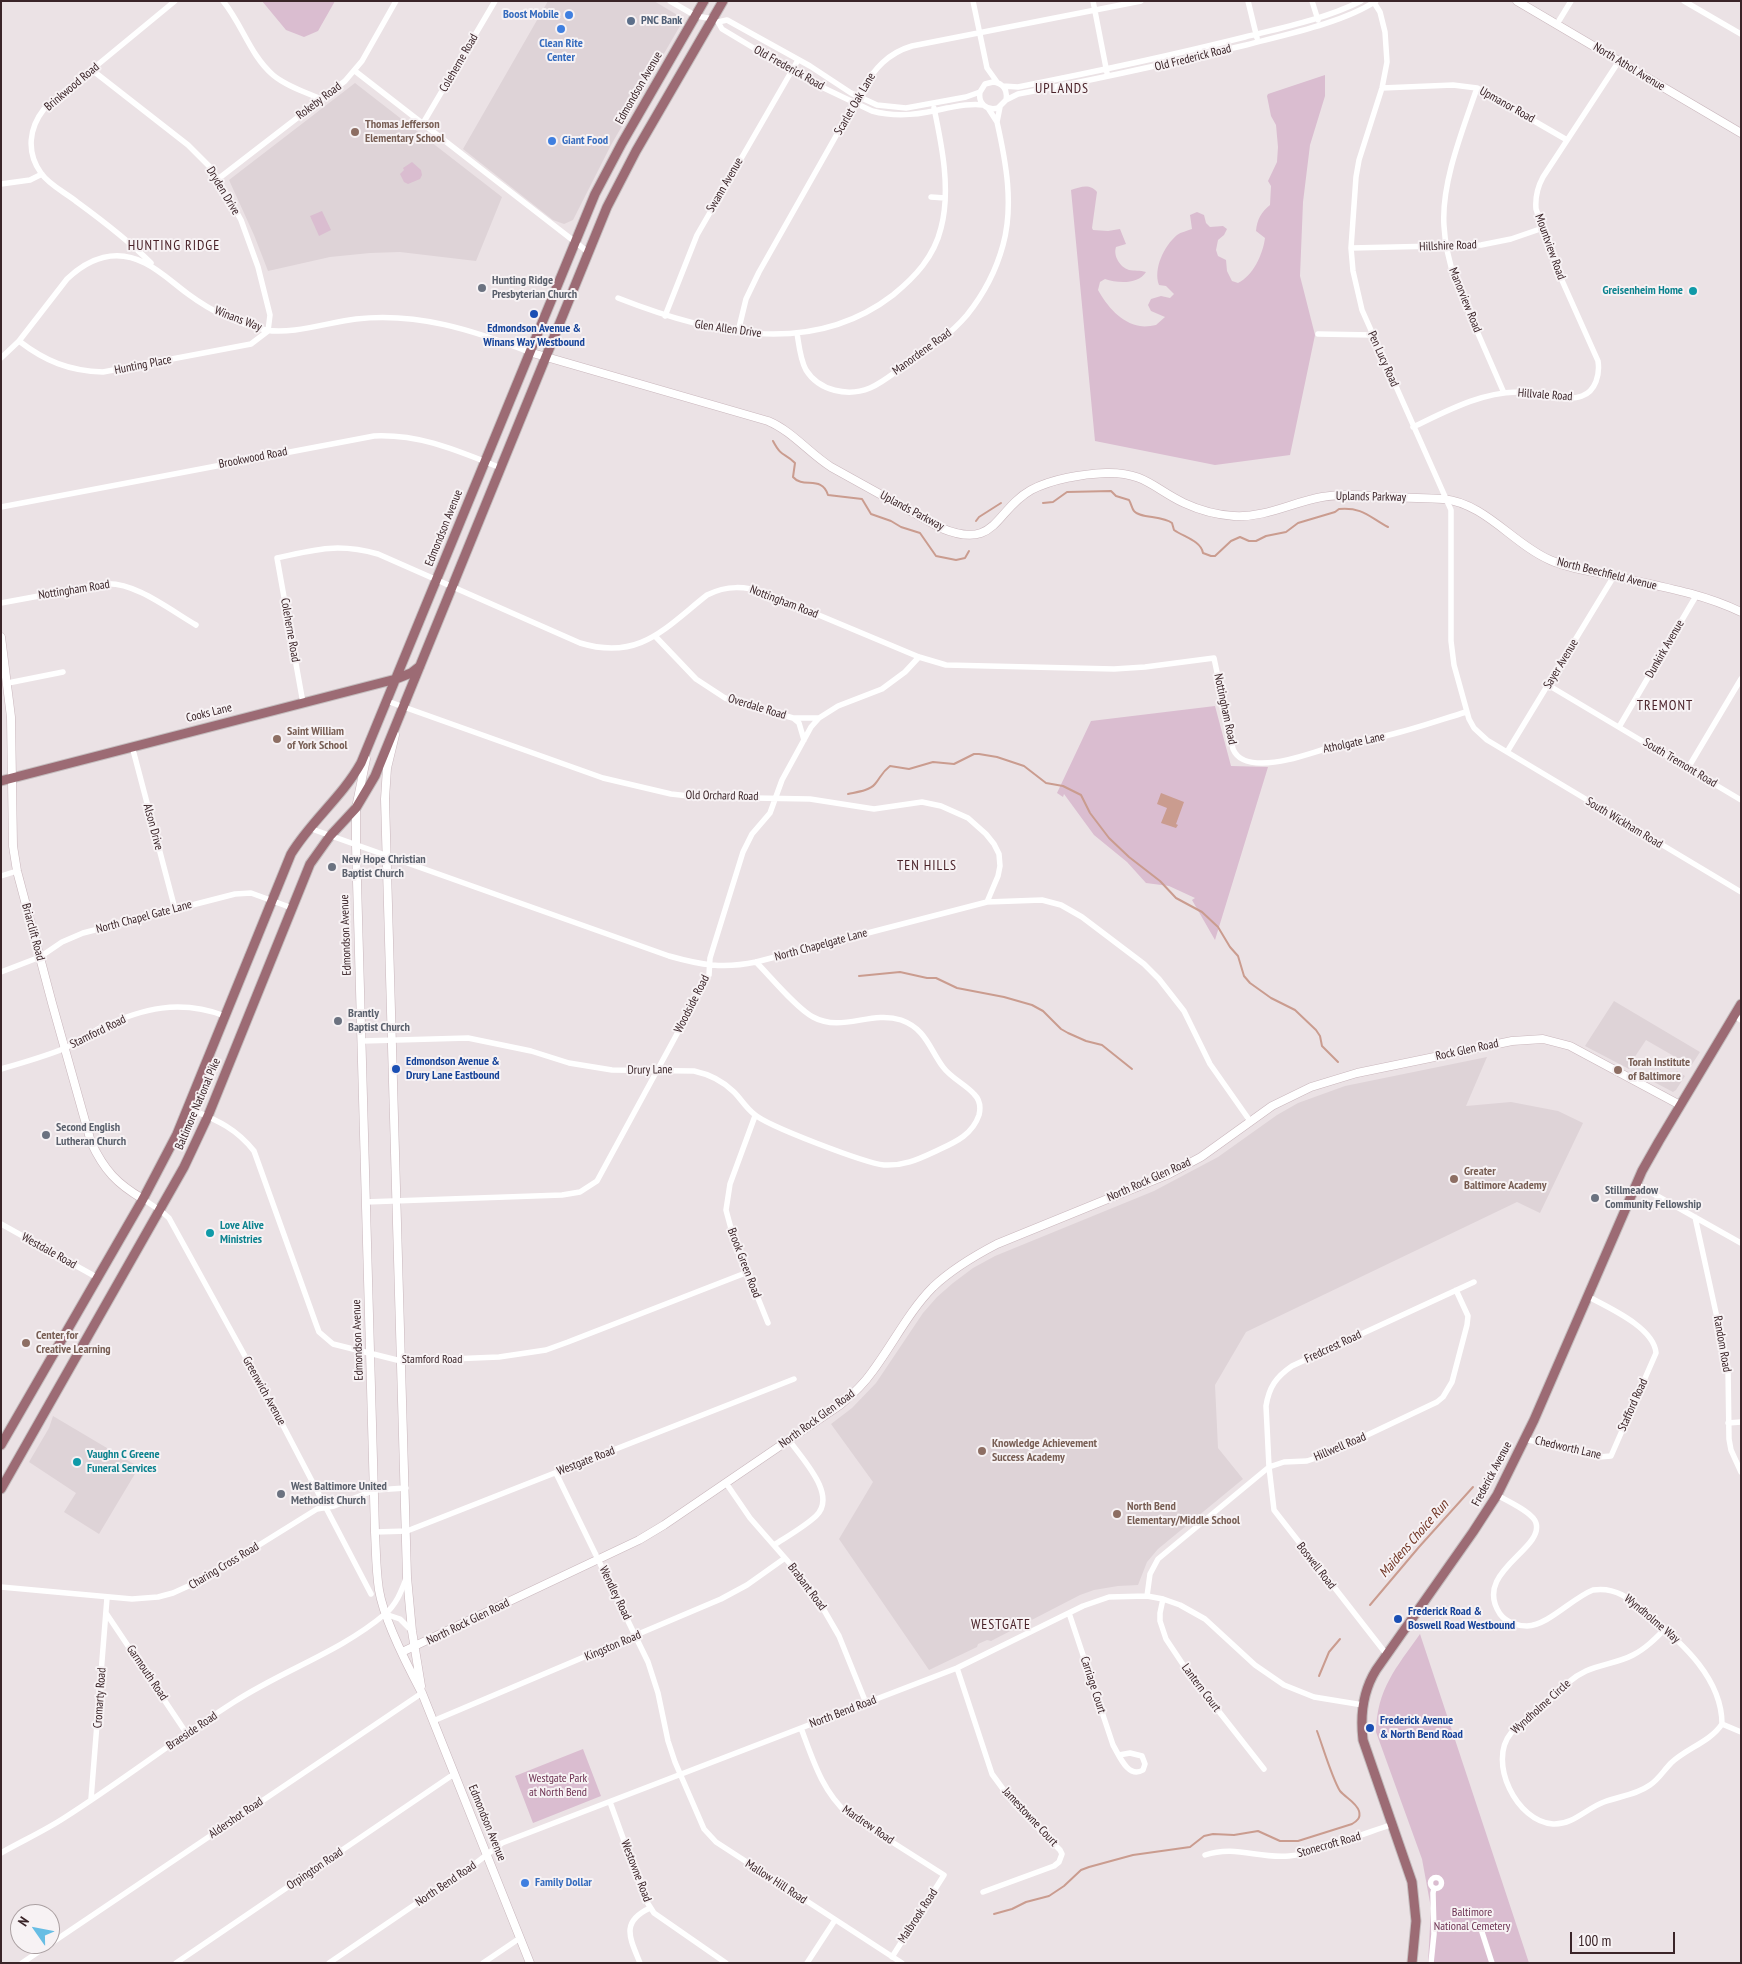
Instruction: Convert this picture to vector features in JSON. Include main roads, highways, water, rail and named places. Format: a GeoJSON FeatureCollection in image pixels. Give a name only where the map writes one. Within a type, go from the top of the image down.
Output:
{"type":"FeatureCollection","features":[{"type":"Feature","properties":{"kind":"main road","name":"Edmondson Avenue"},"geometry":{"type":"LineString","coordinates":[[369,747],[574,242],[605,174],[704,1]]}},
{"type":"Feature","properties":{"kind":"main road","name":"Edmondson Avenue"},"geometry":{"type":"LineString","coordinates":[[398,722],[588,252],[619,182],[716,20],[723,1]]}},
{"type":"Feature","properties":{"kind":"main road","name":"Cooks Lane"},"geometry":{"type":"LineString","coordinates":[[6,779],[396,679],[411,673],[421,665]]}},
{"type":"Feature","properties":{"kind":"main road","name":"Baltimore National Pike"},"geometry":{"type":"LineString","coordinates":[[1,1489],[184,1168],[208,1116],[310,864],[330,836],[356,808],[375,776],[398,722]]}},
{"type":"Feature","properties":{"kind":"main road","name":"Baltimore National Pike"},"geometry":{"type":"LineString","coordinates":[[1,1445],[166,1157],[188,1108],[291,854],[309,828],[354,776],[369,747]]}},
{"type":"Feature","properties":{"kind":"main road","name":"Frederick Avenue"},"geometry":{"type":"LineString","coordinates":[[1412,1963],[1416,1921],[1414,1893],[1408,1867],[1363,1740],[1361,1716],[1371,1680],[1386,1655],[1497,1495],[1525,1439],[1636,1184],[1680,1104],[1738,1017],[1741,1004]]}},
{"type":"Feature","properties":{"kind":"waterway"},"geometry":{"type":"LineString","coordinates":[[773,441],[781,453],[795,463],[793,477],[797,480],[821,485],[828,495],[862,499],[871,514],[920,533],[936,556],[956,560],[965,558],[969,551]]}},
{"type":"Feature","properties":{"kind":"waterway"},"geometry":{"type":"LineString","coordinates":[[1043,503],[1053,502],[1067,492],[1111,491],[1116,496],[1129,500],[1133,510],[1137,513],[1172,523],[1174,530],[1196,542],[1203,553],[1211,556],[1215,556],[1231,541],[1240,537],[1249,541],[1256,541],[1266,536],[1286,532],[1298,523],[1335,512],[1339,509],[1360,511],[1388,527]]}},
{"type":"Feature","properties":{"kind":"waterway"},"geometry":{"type":"LineString","coordinates":[[976,521],[1001,503]]}},
{"type":"Feature","properties":{"kind":"waterway"},"geometry":{"type":"LineString","coordinates":[[848,794],[870,788],[890,766],[909,769],[933,762],[954,764],[974,754],[979,754],[997,757],[1024,766],[1046,783],[1063,786],[1081,795],[1090,813],[1109,838],[1129,857],[1160,881],[1176,898],[1202,912],[1218,927],[1238,956],[1244,976],[1250,983],[1271,998],[1295,1010],[1316,1030],[1320,1036],[1322,1046],[1338,1062]]}},
{"type":"Feature","properties":{"kind":"waterway"},"geometry":{"type":"LineString","coordinates":[[859,976],[900,972],[936,978],[957,988],[1004,997],[1032,1005],[1043,1011],[1061,1029],[1086,1041],[1102,1045],[1132,1069]]}},
{"type":"Feature","properties":{"kind":"waterway","name":"Maidens Choice Run"},"geometry":{"type":"LineString","coordinates":[[1370,1605],[1473,1487]]}},
{"type":"Feature","properties":{"kind":"waterway","name":"Maidens Choice Run"},"geometry":{"type":"LineString","coordinates":[[1319,1676],[1329,1652],[1340,1639]]}},
{"type":"Feature","properties":{"kind":"waterway","name":"Maidens Choice Run"},"geometry":{"type":"LineString","coordinates":[[994,1914],[1049,1896],[1064,1886],[1081,1870],[1089,1867],[1133,1855],[1190,1847],[1204,1836],[1213,1834],[1234,1835],[1258,1831],[1280,1841],[1298,1841],[1352,1824],[1358,1819],[1358,1808],[1340,1791],[1317,1731]]}},
{"type":"Feature","properties":{"kind":"place","name":"Boost Mobile"},"geometry":{"type":"Point","coordinates":[569,15]}},
{"type":"Feature","properties":{"kind":"place","name":"PNC Bank"},"geometry":{"type":"Point","coordinates":[631,21]}},
{"type":"Feature","properties":{"kind":"place","name":"Clean Rite Center"},"geometry":{"type":"Point","coordinates":[561,29]}},
{"type":"Feature","properties":{"kind":"place","name":"Thomas Jefferson Elementary School"},"geometry":{"type":"Point","coordinates":[355,132]}},
{"type":"Feature","properties":{"kind":"place","name":"Giant Food"},"geometry":{"type":"Point","coordinates":[552,141]}},
{"type":"Feature","properties":{"kind":"place","name":"Hunting Ridge Presbyterian Church"},"geometry":{"type":"Point","coordinates":[482,288]}},
{"type":"Feature","properties":{"kind":"place","name":"Greisenheim Home"},"geometry":{"type":"Point","coordinates":[1693,291]}},
{"type":"Feature","properties":{"kind":"place","name":"Edmondson Avenue & Winans Way Westbound"},"geometry":{"type":"Point","coordinates":[534,314]}},
{"type":"Feature","properties":{"kind":"place","name":"Saint William of York School"},"geometry":{"type":"Point","coordinates":[277,739]}},
{"type":"Feature","properties":{"kind":"place","name":"New Hope Christian Baptist Church"},"geometry":{"type":"Point","coordinates":[332,867]}},
{"type":"Feature","properties":{"kind":"place","name":"Brantly Baptist Church"},"geometry":{"type":"Point","coordinates":[338,1021]}},
{"type":"Feature","properties":{"kind":"place","name":"Edmondson Avenue & Drury Lane Eastbound"},"geometry":{"type":"Point","coordinates":[396,1069]}},
{"type":"Feature","properties":{"kind":"place","name":"Torah Institute of Baltimore"},"geometry":{"type":"Point","coordinates":[1618,1070]}},
{"type":"Feature","properties":{"kind":"place","name":"Second English Lutheran Church"},"geometry":{"type":"Point","coordinates":[46,1135]}},
{"type":"Feature","properties":{"kind":"place","name":"Greater Baltimore Academy"},"geometry":{"type":"Point","coordinates":[1454,1179]}},
{"type":"Feature","properties":{"kind":"place","name":"Stillmeadow Community Fellowship"},"geometry":{"type":"Point","coordinates":[1595,1198]}},
{"type":"Feature","properties":{"kind":"place","name":"Love Alive Ministries"},"geometry":{"type":"Point","coordinates":[210,1233]}},
{"type":"Feature","properties":{"kind":"place","name":"Center for Creative Learning"},"geometry":{"type":"Point","coordinates":[26,1343]}},
{"type":"Feature","properties":{"kind":"place","name":"Knowledge Achievement Success Academy"},"geometry":{"type":"Point","coordinates":[982,1451]}},
{"type":"Feature","properties":{"kind":"place","name":"Vaughn C Greene Funeral Services"},"geometry":{"type":"Point","coordinates":[77,1462]}},
{"type":"Feature","properties":{"kind":"place","name":"West Baltimore United Methodist Church"},"geometry":{"type":"Point","coordinates":[281,1494]}},
{"type":"Feature","properties":{"kind":"place","name":"North Bend Elementary/Middle School"},"geometry":{"type":"Point","coordinates":[1117,1514]}},
{"type":"Feature","properties":{"kind":"place","name":"Frederick Road & Boswell Road Westbound"},"geometry":{"type":"Point","coordinates":[1398,1619]}},
{"type":"Feature","properties":{"kind":"place","name":"Frederick Avenue & North Bend Road"},"geometry":{"type":"Point","coordinates":[1370,1728]}},
{"type":"Feature","properties":{"kind":"place","name":"Family Dollar"},"geometry":{"type":"Point","coordinates":[525,1883]}},
{"type":"Feature","properties":{"kind":"district","name":"UPLANDS"},"geometry":{"type":"Point","coordinates":[1062,89]}},
{"type":"Feature","properties":{"kind":"district","name":"HUNTING RIDGE"},"geometry":{"type":"Point","coordinates":[174,246]}},
{"type":"Feature","properties":{"kind":"district","name":"TREMONT"},"geometry":{"type":"Point","coordinates":[1665,706]}},
{"type":"Feature","properties":{"kind":"district","name":"TEN HILLS"},"geometry":{"type":"Point","coordinates":[927,866]}},
{"type":"Feature","properties":{"kind":"district","name":"WESTGATE"},"geometry":{"type":"Point","coordinates":[1001,1625]}},
{"type":"Feature","properties":{"kind":"park label","name":"Westgate Park at North Bend"},"geometry":{"type":"Point","coordinates":[558,1786]}},
{"type":"Feature","properties":{"kind":"park label","name":"Baltimore National Cemetery"},"geometry":{"type":"Point","coordinates":[1472,1920]}}]}
